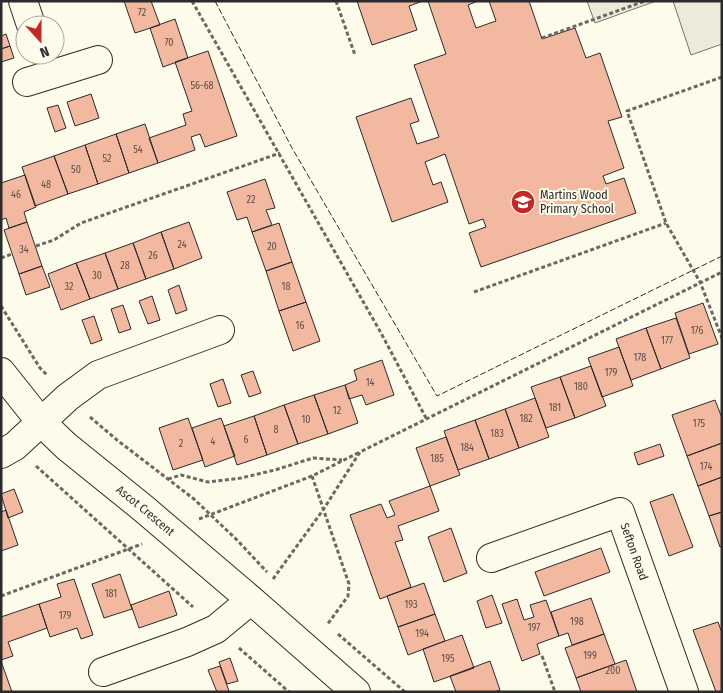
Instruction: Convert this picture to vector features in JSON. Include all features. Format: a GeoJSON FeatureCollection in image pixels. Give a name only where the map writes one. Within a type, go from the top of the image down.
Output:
{"type":"FeatureCollection","features":[{"type":"Feature","properties":{"kind":"street"},"geometry":{"type":"LineString","coordinates":[[23,1],[28,15]]}},
{"type":"Feature","properties":{"kind":"street"},"geometry":{"type":"LineString","coordinates":[[40,71],[98,60]]}},
{"type":"Feature","properties":{"kind":"street"},"geometry":{"type":"LineString","coordinates":[[8,450],[68,397],[98,375],[220,330]]}},
{"type":"Feature","properties":{"kind":"street","name":"Ascot Crescent"},"geometry":{"type":"LineString","coordinates":[[1,372],[40,421],[66,446],[251,600],[356,692]]}},
{"type":"Feature","properties":{"kind":"street","name":"Sefton Road"},"geometry":{"type":"LineString","coordinates":[[491,558],[620,512],[684,692]]}},
{"type":"Feature","properties":{"kind":"street"},"geometry":{"type":"LineString","coordinates":[[103,672],[187,642],[216,629],[251,600]]}},
{"type":"Feature","properties":{"kind":"path"},"geometry":{"type":"LineString","coordinates":[[192,1],[280,153],[381,333],[426,418]]}},
{"type":"Feature","properties":{"kind":"path"},"geometry":{"type":"LineString","coordinates":[[336,1],[355,55]]}},
{"type":"Feature","properties":{"kind":"path"},"geometry":{"type":"LineString","coordinates":[[542,38],[645,1]]}},
{"type":"Feature","properties":{"kind":"path"},"geometry":{"type":"LineString","coordinates":[[722,77],[627,111],[666,223],[700,282],[722,338]]}},
{"type":"Feature","properties":{"kind":"path"},"geometry":{"type":"LineString","coordinates":[[36,246],[54,240],[81,223],[280,153]]}},
{"type":"Feature","properties":{"kind":"path"},"geometry":{"type":"LineString","coordinates":[[474,292],[666,223]]}},
{"type":"Feature","properties":{"kind":"path"},"geometry":{"type":"LineString","coordinates":[[1,258],[12,254]]}},
{"type":"Feature","properties":{"kind":"path"},"geometry":{"type":"LineString","coordinates":[[192,522],[210,513],[312,476],[722,272]]}},
{"type":"Feature","properties":{"kind":"path"},"geometry":{"type":"LineString","coordinates":[[8,450],[164,579]]}},
{"type":"Feature","properties":{"kind":"path"},"geometry":{"type":"LineString","coordinates":[[273,579],[323,510],[360,452]]}},
{"type":"Feature","properties":{"kind":"path"},"geometry":{"type":"LineString","coordinates":[[167,479],[181,475],[208,482],[241,478],[313,458],[343,460]]}},
{"type":"Feature","properties":{"kind":"path"},"geometry":{"type":"LineString","coordinates":[[312,476],[349,584],[348,596],[327,625]]}},
{"type":"Feature","properties":{"kind":"path"},"geometry":{"type":"LineString","coordinates":[[175,484],[210,513],[280,585]]}},
{"type":"Feature","properties":{"kind":"path"},"geometry":{"type":"LineString","coordinates":[[1,596],[130,549]]}},
{"type":"Feature","properties":{"kind":"path"},"geometry":{"type":"LineString","coordinates":[[320,619],[406,692]]}},
{"type":"Feature","properties":{"kind":"path"},"geometry":{"type":"LineString","coordinates":[[542,656],[555,692]]}},
{"type":"Feature","properties":{"kind":"shaded area"},"geometry":{"type":"Polygon","coordinates":[[[587,1],[656,1],[595,23],[587,1]]]}},
{"type":"Feature","properties":{"kind":"shaded area"},"geometry":{"type":"Polygon","coordinates":[[[673,1],[722,1],[722,44],[691,55],[673,1]]]}},
{"type":"Feature","properties":{"kind":"building"},"geometry":{"type":"Polygon","coordinates":[[[124,1],[151,1],[160,25],[135,33],[124,1]]]}},
{"type":"Feature","properties":{"kind":"building"},"geometry":{"type":"Polygon","coordinates":[[[357,1],[423,1],[409,6],[417,30],[372,45],[357,1]]]}},
{"type":"Feature","properties":{"kind":"building"},"geometry":{"type":"Polygon","coordinates":[[[428,1],[478,1],[468,5],[476,28],[496,21],[489,1],[529,1],[542,39],[575,28],[586,58],[600,53],[622,117],[608,121],[624,168],[603,176],[606,184],[624,178],[636,213],[481,267],[469,233],[486,227],[483,219],[469,224],[445,154],[425,162],[433,185],[441,182],[448,202],[392,222],[356,117],[411,98],[419,121],[410,124],[417,144],[439,137],[414,65],[446,54],[428,1]]]}},
{"type":"Feature","properties":{"kind":"building"},"geometry":{"type":"Polygon","coordinates":[[[175,19],[188,58],[163,67],[150,28],[175,19]]]}},
{"type":"Feature","properties":{"kind":"building"},"geometry":{"type":"Polygon","coordinates":[[[6,34],[10,46],[1,49],[1,36],[6,34]]]}},
{"type":"Feature","properties":{"kind":"building"},"geometry":{"type":"Polygon","coordinates":[[[10,46],[14,58],[1,62],[1,49],[10,46]]]}},
{"type":"Feature","properties":{"kind":"building"},"geometry":{"type":"Polygon","coordinates":[[[208,51],[237,136],[205,147],[200,134],[191,137],[195,150],[158,163],[149,138],[186,125],[183,114],[192,111],[175,62],[208,51]]]}},
{"type":"Feature","properties":{"kind":"building"},"geometry":{"type":"Polygon","coordinates":[[[91,94],[99,118],[75,126],[67,102],[91,94]]]}},
{"type":"Feature","properties":{"kind":"building"},"geometry":{"type":"Polygon","coordinates":[[[58,105],[66,128],[55,132],[47,108],[58,105]]]}},
{"type":"Feature","properties":{"kind":"building"},"geometry":{"type":"Polygon","coordinates":[[[145,124],[158,163],[129,173],[116,134],[145,124]]]}},
{"type":"Feature","properties":{"kind":"building"},"geometry":{"type":"Polygon","coordinates":[[[116,134],[129,173],[98,184],[85,145],[116,134]]]}},
{"type":"Feature","properties":{"kind":"building"},"geometry":{"type":"Polygon","coordinates":[[[85,145],[98,184],[68,194],[54,156],[85,145]]]}},
{"type":"Feature","properties":{"kind":"building"},"geometry":{"type":"Polygon","coordinates":[[[54,156],[68,194],[35,206],[22,167],[54,156]]]}},
{"type":"Feature","properties":{"kind":"building"},"geometry":{"type":"Polygon","coordinates":[[[25,175],[36,207],[24,212],[27,222],[9,228],[6,218],[1,220],[1,183],[25,175]]]}},
{"type":"Feature","properties":{"kind":"building"},"geometry":{"type":"Polygon","coordinates":[[[265,179],[275,208],[266,210],[272,225],[252,232],[247,217],[237,220],[227,192],[265,179]]]}},
{"type":"Feature","properties":{"kind":"building"},"geometry":{"type":"Polygon","coordinates":[[[27,222],[42,266],[19,274],[4,230],[27,222]]]}},
{"type":"Feature","properties":{"kind":"building"},"geometry":{"type":"Polygon","coordinates":[[[189,222],[202,258],[174,269],[161,232],[189,222]]]}},
{"type":"Feature","properties":{"kind":"building"},"geometry":{"type":"Polygon","coordinates":[[[279,223],[292,262],[266,271],[252,232],[279,223]]]}},
{"type":"Feature","properties":{"kind":"building"},"geometry":{"type":"Polygon","coordinates":[[[161,232],[174,269],[146,279],[133,243],[161,232]]]}},
{"type":"Feature","properties":{"kind":"building"},"geometry":{"type":"Polygon","coordinates":[[[133,243],[146,279],[118,289],[105,253],[133,243]]]}},
{"type":"Feature","properties":{"kind":"building"},"geometry":{"type":"Polygon","coordinates":[[[105,253],[118,289],[90,299],[76,263],[105,253]]]}},
{"type":"Feature","properties":{"kind":"building"},"geometry":{"type":"Polygon","coordinates":[[[292,262],[306,302],[279,311],[266,271],[292,262]]]}},
{"type":"Feature","properties":{"kind":"building"},"geometry":{"type":"Polygon","coordinates":[[[76,263],[90,299],[61,310],[48,274],[76,263]]]}},
{"type":"Feature","properties":{"kind":"building"},"geometry":{"type":"Polygon","coordinates":[[[42,266],[50,287],[26,295],[19,274],[42,266]]]}},
{"type":"Feature","properties":{"kind":"building"},"geometry":{"type":"Polygon","coordinates":[[[179,285],[187,310],[176,314],[168,290],[179,285]]]}},
{"type":"Feature","properties":{"kind":"building"},"geometry":{"type":"Polygon","coordinates":[[[152,296],[160,320],[148,324],[139,301],[152,296]]]}},
{"type":"Feature","properties":{"kind":"building"},"geometry":{"type":"Polygon","coordinates":[[[306,302],[320,341],[293,351],[279,311],[306,302]]]}},
{"type":"Feature","properties":{"kind":"building"},"geometry":{"type":"Polygon","coordinates":[[[703,303],[718,344],[689,354],[675,313],[703,303]]]}},
{"type":"Feature","properties":{"kind":"building"},"geometry":{"type":"Polygon","coordinates":[[[123,305],[131,329],[119,333],[111,309],[123,305]]]}},
{"type":"Feature","properties":{"kind":"building"},"geometry":{"type":"Polygon","coordinates":[[[94,316],[102,340],[91,344],[82,320],[94,316]]]}},
{"type":"Feature","properties":{"kind":"building"},"geometry":{"type":"Polygon","coordinates":[[[676,318],[690,358],[661,369],[646,328],[676,318]]]}},
{"type":"Feature","properties":{"kind":"building"},"geometry":{"type":"Polygon","coordinates":[[[646,328],[661,369],[631,380],[616,339],[646,328]]]}},
{"type":"Feature","properties":{"kind":"building"},"geometry":{"type":"Polygon","coordinates":[[[619,347],[633,386],[602,397],[588,358],[619,347]]]}},
{"type":"Feature","properties":{"kind":"building"},"geometry":{"type":"Polygon","coordinates":[[[382,360],[394,395],[366,405],[362,395],[349,399],[345,385],[357,380],[354,370],[382,360]]]}},
{"type":"Feature","properties":{"kind":"building"},"geometry":{"type":"Polygon","coordinates":[[[591,366],[606,406],[575,418],[560,377],[591,366]]]}},
{"type":"Feature","properties":{"kind":"building"},"geometry":{"type":"Polygon","coordinates":[[[253,371],[261,393],[249,397],[241,375],[253,371]]]}},
{"type":"Feature","properties":{"kind":"building"},"geometry":{"type":"Polygon","coordinates":[[[560,377],[575,418],[546,428],[531,387],[560,377]]]}},
{"type":"Feature","properties":{"kind":"building"},"geometry":{"type":"Polygon","coordinates":[[[223,379],[231,403],[218,407],[210,384],[223,379]]]}},
{"type":"Feature","properties":{"kind":"building"},"geometry":{"type":"Polygon","coordinates":[[[345,385],[358,423],[328,434],[314,395],[345,385]]]}},
{"type":"Feature","properties":{"kind":"building"},"geometry":{"type":"Polygon","coordinates":[[[314,395],[328,434],[298,444],[284,405],[314,395]]]}},
{"type":"Feature","properties":{"kind":"building"},"geometry":{"type":"Polygon","coordinates":[[[535,398],[549,437],[519,448],[505,409],[535,398]]]}},
{"type":"Feature","properties":{"kind":"building"},"geometry":{"type":"Polygon","coordinates":[[[715,400],[722,418],[722,443],[687,456],[672,415],[715,400]]]}},
{"type":"Feature","properties":{"kind":"building"},"geometry":{"type":"Polygon","coordinates":[[[284,405],[298,444],[267,455],[254,416],[284,405]]]}},
{"type":"Feature","properties":{"kind":"building"},"geometry":{"type":"Polygon","coordinates":[[[505,409],[519,448],[489,459],[475,420],[505,409]]]}},
{"type":"Feature","properties":{"kind":"building"},"geometry":{"type":"Polygon","coordinates":[[[254,416],[267,455],[237,465],[224,426],[254,416]]]}},
{"type":"Feature","properties":{"kind":"building"},"geometry":{"type":"Polygon","coordinates":[[[188,418],[203,460],[173,470],[159,428],[188,418]]]}},
{"type":"Feature","properties":{"kind":"building"},"geometry":{"type":"Polygon","coordinates":[[[221,418],[235,456],[205,467],[192,428],[221,418]]]}},
{"type":"Feature","properties":{"kind":"building"},"geometry":{"type":"Polygon","coordinates":[[[475,420],[489,459],[458,470],[444,431],[475,420]]]}},
{"type":"Feature","properties":{"kind":"building"},"geometry":{"type":"Polygon","coordinates":[[[446,437],[460,475],[430,486],[416,448],[446,437]]]}},
{"type":"Feature","properties":{"kind":"building"},"geometry":{"type":"Polygon","coordinates":[[[722,443],[722,477],[698,486],[687,456],[722,443]]]}},
{"type":"Feature","properties":{"kind":"building"},"geometry":{"type":"Polygon","coordinates":[[[660,444],[664,456],[638,465],[634,453],[660,444]]]}},
{"type":"Feature","properties":{"kind":"building"},"geometry":{"type":"Polygon","coordinates":[[[722,477],[722,512],[709,516],[698,486],[722,477]]]}},
{"type":"Feature","properties":{"kind":"building"},"geometry":{"type":"Polygon","coordinates":[[[430,486],[439,511],[398,526],[403,540],[395,542],[411,587],[380,599],[350,515],[381,504],[387,518],[395,515],[389,501],[430,486]]]}},
{"type":"Feature","properties":{"kind":"building"},"geometry":{"type":"Polygon","coordinates":[[[14,489],[23,512],[8,518],[1,494],[14,489]]]}},
{"type":"Feature","properties":{"kind":"building"},"geometry":{"type":"Polygon","coordinates":[[[673,494],[693,547],[669,556],[650,502],[673,494]]]}},
{"type":"Feature","properties":{"kind":"building"},"geometry":{"type":"Polygon","coordinates":[[[6,510],[18,545],[1,551],[1,512],[6,510]]]}},
{"type":"Feature","properties":{"kind":"building"},"geometry":{"type":"Polygon","coordinates":[[[722,512],[722,546],[720,547],[709,516],[722,512]]]}},
{"type":"Feature","properties":{"kind":"building"},"geometry":{"type":"Polygon","coordinates":[[[451,528],[467,573],[444,582],[428,537],[451,528]]]}},
{"type":"Feature","properties":{"kind":"building"},"geometry":{"type":"Polygon","coordinates":[[[601,548],[610,572],[544,596],[535,572],[601,548]]]}},
{"type":"Feature","properties":{"kind":"building"},"geometry":{"type":"Polygon","coordinates":[[[120,574],[132,609],[104,618],[92,584],[120,574]]]}},
{"type":"Feature","properties":{"kind":"building"},"geometry":{"type":"Polygon","coordinates":[[[74,579],[93,635],[81,639],[77,628],[50,637],[39,604],[61,597],[57,584],[74,579]]]}},
{"type":"Feature","properties":{"kind":"building"},"geometry":{"type":"Polygon","coordinates":[[[424,583],[435,614],[398,627],[387,596],[424,583]]]}},
{"type":"Feature","properties":{"kind":"building"},"geometry":{"type":"Polygon","coordinates":[[[169,591],[177,615],[139,628],[131,605],[169,591]]]}},
{"type":"Feature","properties":{"kind":"building"},"geometry":{"type":"Polygon","coordinates":[[[492,595],[502,623],[486,628],[477,601],[492,595]]]}},
{"type":"Feature","properties":{"kind":"building"},"geometry":{"type":"Polygon","coordinates":[[[591,598],[604,634],[572,645],[568,633],[559,636],[551,612],[591,598]]]}},
{"type":"Feature","properties":{"kind":"building"},"geometry":{"type":"Polygon","coordinates":[[[517,599],[524,620],[534,617],[530,605],[546,600],[559,636],[537,644],[540,654],[522,661],[502,604],[517,599]]]}},
{"type":"Feature","properties":{"kind":"building"},"geometry":{"type":"Polygon","coordinates":[[[39,604],[47,628],[8,642],[13,656],[1,660],[1,617],[39,604]]]}},
{"type":"Feature","properties":{"kind":"building"},"geometry":{"type":"Polygon","coordinates":[[[435,614],[445,641],[408,655],[398,627],[435,614]]]}},
{"type":"Feature","properties":{"kind":"building"},"geometry":{"type":"Polygon","coordinates":[[[718,622],[722,633],[722,692],[716,692],[693,630],[718,622]]]}},
{"type":"Feature","properties":{"kind":"building"},"geometry":{"type":"Polygon","coordinates":[[[604,634],[615,664],[576,678],[565,648],[604,634]]]}},
{"type":"Feature","properties":{"kind":"building"},"geometry":{"type":"Polygon","coordinates":[[[462,635],[474,668],[434,682],[423,649],[462,635]]]}},
{"type":"Feature","properties":{"kind":"building"},"geometry":{"type":"Polygon","coordinates":[[[230,658],[238,681],[227,684],[219,662],[230,658]]]}},
{"type":"Feature","properties":{"kind":"building"},"geometry":{"type":"Polygon","coordinates":[[[626,660],[637,692],[581,692],[576,678],[626,660]]]}},
{"type":"Feature","properties":{"kind":"building"},"geometry":{"type":"Polygon","coordinates":[[[1,661],[12,692],[1,692],[1,661]]]}},
{"type":"Feature","properties":{"kind":"building"},"geometry":{"type":"Polygon","coordinates":[[[490,661],[500,690],[494,692],[456,692],[450,676],[490,661]]]}},
{"type":"Feature","properties":{"kind":"building"},"geometry":{"type":"Polygon","coordinates":[[[220,666],[229,691],[226,692],[217,692],[208,670],[220,666]]]}},
{"type":"Feature","properties":{"kind":"fence"},"geometry":{"type":"LineString","coordinates":[[215,1],[292,148],[437,396],[722,256]]}},
{"type":"Feature","properties":{"kind":"place","name":"Martins Wood Primary School"},"geometry":{"type":"Point","coordinates":[523,202]}}]}
